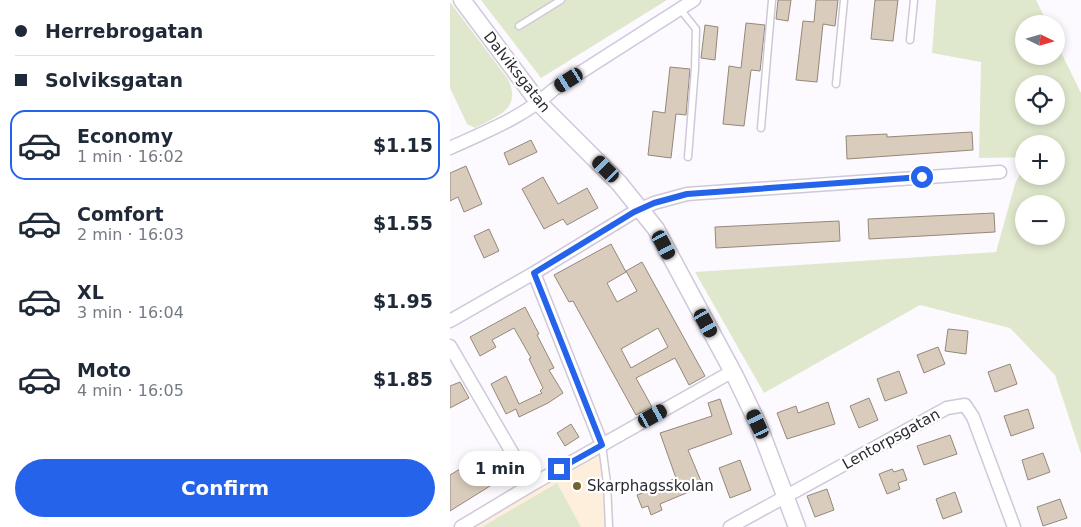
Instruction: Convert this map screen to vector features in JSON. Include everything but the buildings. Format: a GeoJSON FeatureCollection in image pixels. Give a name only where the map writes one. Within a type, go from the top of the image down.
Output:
{"type":"FeatureCollection","features":[{"type":"Feature","properties":{"kind":"street","name":"Dalviksgatan"},"geometry":{"type":"LineString","coordinates":[[462,0],[539,103],[619,182],[656,229],[733,372],[758,424],[797,527]]}},
{"type":"Feature","properties":{"kind":"street"},"geometry":{"type":"LineString","coordinates":[[450,148],[513,118],[539,103],[553,90],[694,0]]}},
{"type":"Feature","properties":{"kind":"street"},"geometry":{"type":"LineString","coordinates":[[450,321],[641,208],[687,194],[1000,172]]}},
{"type":"Feature","properties":{"kind":"street"},"geometry":{"type":"LineString","coordinates":[[534,273],[602,445]]}},
{"type":"Feature","properties":{"kind":"street"},"geometry":{"type":"LineString","coordinates":[[450,346],[531,485]]}},
{"type":"Feature","properties":{"kind":"street"},"geometry":{"type":"LineString","coordinates":[[461,527],[531,485],[733,372]]}},
{"type":"Feature","properties":{"kind":"street","name":"Lentorpsgatan"},"geometry":{"type":"LineString","coordinates":[[730,527],[947,408],[964,405],[973,417],[1014,527]]}},
{"type":"Feature","properties":{"kind":"lane"},"geometry":{"type":"LineString","coordinates":[[519,26],[561,0]]}},
{"type":"Feature","properties":{"kind":"lane"},"geometry":{"type":"LineString","coordinates":[[761,128],[772,0]]}},
{"type":"Feature","properties":{"kind":"lane"},"geometry":{"type":"LineString","coordinates":[[836,84],[844,0]]}},
{"type":"Feature","properties":{"kind":"lane"},"geometry":{"type":"LineString","coordinates":[[910,40],[914,0]]}},
{"type":"Feature","properties":{"kind":"lane"},"geometry":{"type":"LineString","coordinates":[[680,9],[696,29],[688,157]]}},
{"type":"Feature","properties":{"kind":"lane"},"geometry":{"type":"LineString","coordinates":[[602,445],[607,483],[608,527]]}},
{"type":"Feature","properties":{"kind":"shaded area","name":"Skarphagsskolan"},"geometry":{"type":"Polygon","coordinates":[[[603,452],[611,479],[614,527],[469,527],[603,452]]]}},
{"type":"Feature","properties":{"kind":"green space"},"geometry":{"type":"Polygon","coordinates":[[[481,0],[667,0],[541,78],[481,0]]]}},
{"type":"Feature","properties":{"kind":"green space"},"geometry":{"type":"Polygon","coordinates":[[[936,0],[1036,0],[1044,15],[1015,15],[1015,65],[1065,65],[1065,60],[1081,93],[1081,454],[1055,375],[1010,328],[920,305],[764,393],[695,272],[996,252],[1015,184],[1065,185],[1065,135],[1015,135],[1015,157],[979,158],[981,62],[932,53],[936,0]]]}},
{"type":"Feature","properties":{"kind":"green space"},"geometry":{"type":"Polygon","coordinates":[[[450,2],[508,79],[512,89],[510,105],[492,120],[475,128],[467,124],[450,88],[450,2]]]}},
{"type":"Feature","properties":{"kind":"green space"},"geometry":{"type":"Polygon","coordinates":[[[557,483],[581,527],[482,527],[557,483]]]}},
{"type":"Feature","properties":{"kind":"place","name":"Skarphagsskolan"},"geometry":{"type":"Point","coordinates":[577,486]}},
{"type":"Feature","properties":{"kind":"route"},"geometry":{"type":"LineString","coordinates":[[559,469],[602,445],[534,273],[641,208],[687,194],[922,177]]}}]}
